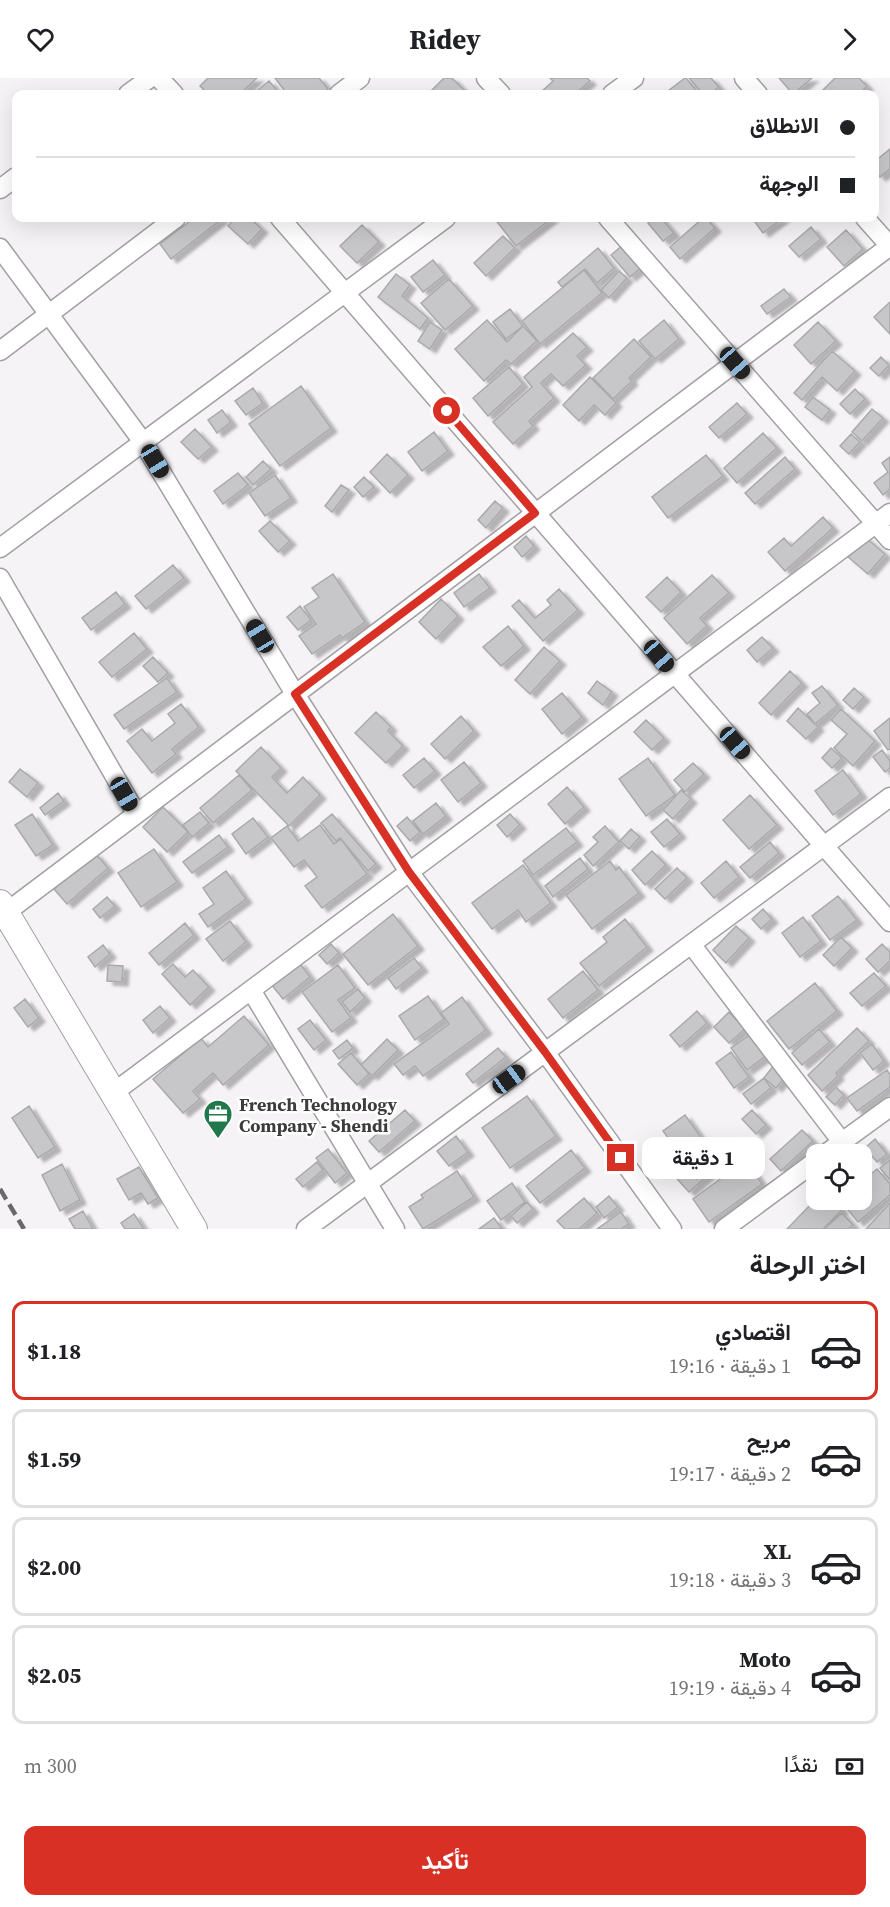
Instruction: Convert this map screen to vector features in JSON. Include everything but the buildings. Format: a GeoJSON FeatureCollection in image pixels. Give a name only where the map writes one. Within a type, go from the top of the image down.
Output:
{"type":"FeatureCollection","features":[{"type":"Feature","properties":{"kind":"street"},"geometry":{"type":"LineString","coordinates":[[134,90],[150,78]]}},
{"type":"Feature","properties":{"kind":"street"},"geometry":{"type":"LineString","coordinates":[[159,78],[170,90]]}},
{"type":"Feature","properties":{"kind":"street"},"geometry":{"type":"LineString","coordinates":[[344,90],[360,78]]}},
{"type":"Feature","properties":{"kind":"street"},"geometry":{"type":"LineString","coordinates":[[486,78],[497,90]]}},
{"type":"Feature","properties":{"kind":"street"},"geometry":{"type":"LineString","coordinates":[[618,90],[634,78]]}},
{"type":"Feature","properties":{"kind":"street"},"geometry":{"type":"LineString","coordinates":[[744,78],[754,90]]}},
{"type":"Feature","properties":{"kind":"street"},"geometry":{"type":"LineString","coordinates":[[0,351],[171,222]]}},
{"type":"Feature","properties":{"kind":"street"},"geometry":{"type":"LineString","coordinates":[[283,222],[824,846],[888,914]]}},
{"type":"Feature","properties":{"kind":"street"},"geometry":{"type":"LineString","coordinates":[[0,548],[441,222]]}},
{"type":"Feature","properties":{"kind":"street"},"geometry":{"type":"LineString","coordinates":[[612,222],[735,363],[883,519],[890,540]]}},
{"type":"Feature","properties":{"kind":"street"},"geometry":{"type":"LineString","coordinates":[[194,1229],[2,910],[136,813],[890,246],[869,222]]}},
{"type":"Feature","properties":{"kind":"street"},"geometry":{"type":"LineString","coordinates":[[0,248],[143,442],[295,694],[409,872],[545,1052],[672,1229]]}},
{"type":"Feature","properties":{"kind":"street"},"geometry":{"type":"LineString","coordinates":[[113,1093],[883,519]]}},
{"type":"Feature","properties":{"kind":"street"},"geometry":{"type":"LineString","coordinates":[[0,578],[136,813]]}},
{"type":"Feature","properties":{"kind":"street"},"geometry":{"type":"LineString","coordinates":[[306,1229],[890,797]]}},
{"type":"Feature","properties":{"kind":"street"},"geometry":{"type":"LineString","coordinates":[[691,944],[842,1142]]}},
{"type":"Feature","properties":{"kind":"street"},"geometry":{"type":"LineString","coordinates":[[250,990],[395,1229]]}},
{"type":"Feature","properties":{"kind":"street"},"geometry":{"type":"LineString","coordinates":[[839,1144],[890,1107]]}},
{"type":"Feature","properties":{"kind":"street"},"geometry":{"type":"LineString","coordinates":[[724,1229],[806,1168]]}},
{"type":"Feature","properties":{"kind":"railway"},"geometry":{"type":"LineString","coordinates":[[0,1189],[24,1229]]}},
{"type":"Feature","properties":{"kind":"place","name":"French Technology Company - Shendi"},"geometry":{"type":"Point","coordinates":[218,1140]}},
{"type":"Feature","properties":{"kind":"route"},"geometry":{"type":"LineString","coordinates":[[447,411],[535,513],[295,694],[409,872],[545,1052],[621,1158]]}}]}
